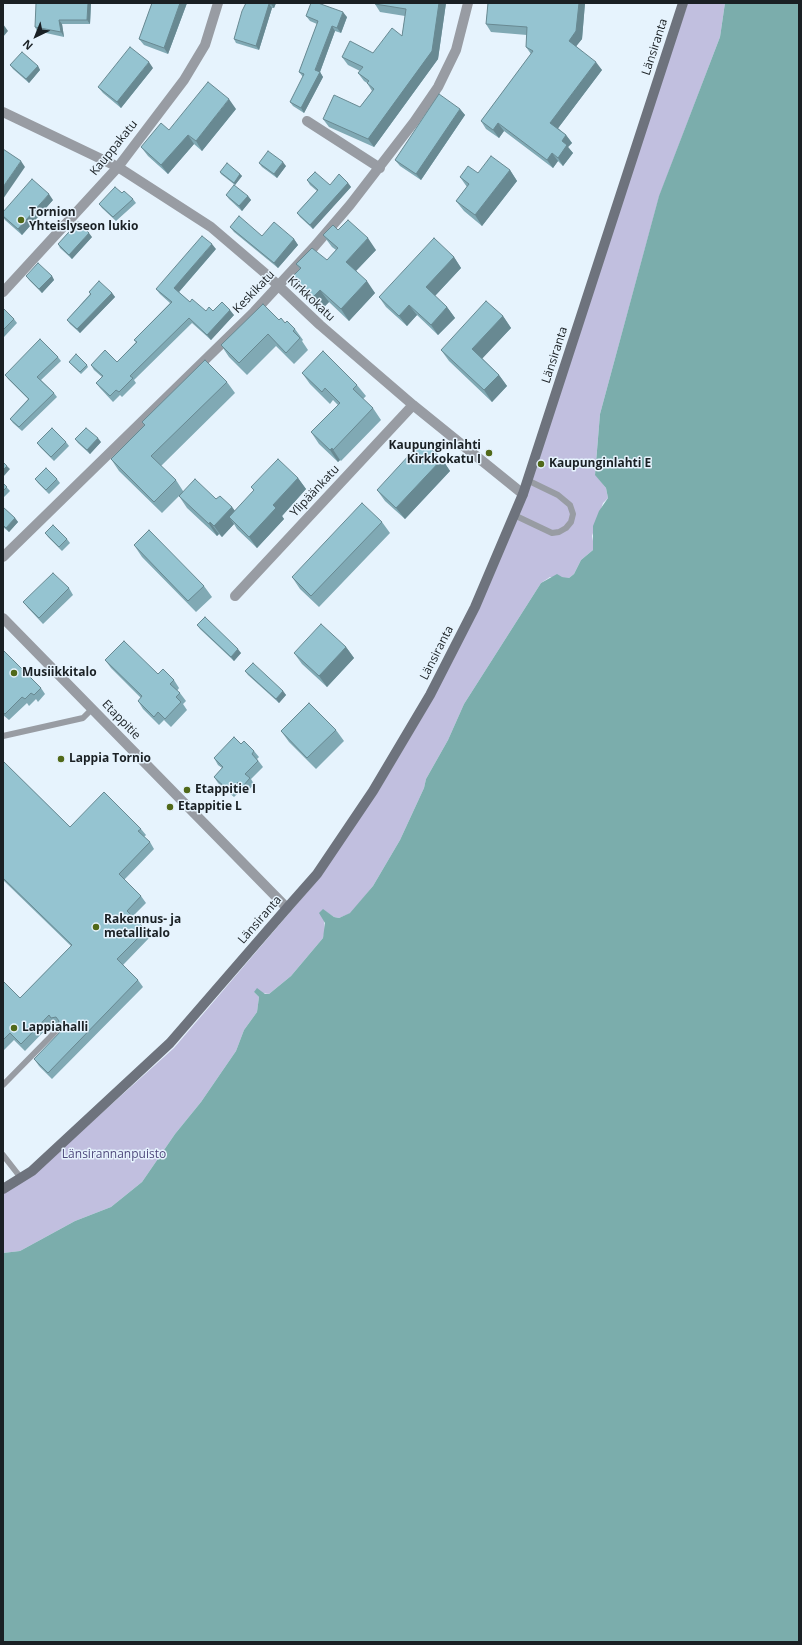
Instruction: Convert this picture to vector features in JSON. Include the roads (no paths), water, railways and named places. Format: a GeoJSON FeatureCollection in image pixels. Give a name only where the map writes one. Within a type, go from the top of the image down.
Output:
{"type":"FeatureCollection","features":[{"type":"Feature","properties":{"kind":"street","name":"Kauppakatu"},"geometry":{"type":"LineString","coordinates":[[3,292],[118,167],[184,80],[205,45],[218,3]]}},
{"type":"Feature","properties":{"kind":"street","name":"Keskikatu"},"geometry":{"type":"LineString","coordinates":[[3,557],[249,317],[314,247],[380,168],[438,87],[456,50],[468,3]]}},
{"type":"Feature","properties":{"kind":"street","name":"Länsiranta"},"geometry":{"type":"LineString","coordinates":[[3,1189],[32,1171],[170,1043],[317,874],[373,791],[430,695],[475,607],[523,494],[683,3]]}},
{"type":"Feature","properties":{"kind":"street","name":"Kirkkokatu"},"geometry":{"type":"LineString","coordinates":[[3,112],[118,167],[211,227],[320,325],[413,405],[523,494]]}},
{"type":"Feature","properties":{"kind":"street"},"geometry":{"type":"LineString","coordinates":[[308,121],[380,168]]}},
{"type":"Feature","properties":{"kind":"street","name":"Ylipäänkatu"},"geometry":{"type":"LineString","coordinates":[[235,596],[413,405]]}},
{"type":"Feature","properties":{"kind":"street","name":"Etappitie"},"geometry":{"type":"LineString","coordinates":[[3,618],[287,908]]}},
{"type":"Feature","properties":{"kind":"lane"},"geometry":{"type":"LineString","coordinates":[[514,515],[552,533],[559,532],[566,528],[571,522],[573,514],[570,505],[558,495],[527,480]]}},
{"type":"Feature","properties":{"kind":"lane"},"geometry":{"type":"LineString","coordinates":[[3,736],[83,718],[92,709]]}},
{"type":"Feature","properties":{"kind":"lane"},"geometry":{"type":"LineString","coordinates":[[3,1085],[60,1028]]}},
{"type":"Feature","properties":{"kind":"lane"},"geometry":{"type":"LineString","coordinates":[[3,1155],[21,1178]]}},
{"type":"Feature","properties":{"kind":"place","name":"Tornion Yhteislyseon lukio"},"geometry":{"type":"Point","coordinates":[21,220]}},
{"type":"Feature","properties":{"kind":"place","name":"Kaupunginlahti Kirkkokatu I"},"geometry":{"type":"Point","coordinates":[489,453]}},
{"type":"Feature","properties":{"kind":"place","name":"Kaupunginlahti E"},"geometry":{"type":"Point","coordinates":[541,464]}},
{"type":"Feature","properties":{"kind":"place","name":"Musiikkitalo"},"geometry":{"type":"Point","coordinates":[14,673]}},
{"type":"Feature","properties":{"kind":"place","name":"Lappia Tornio"},"geometry":{"type":"Point","coordinates":[61,759]}},
{"type":"Feature","properties":{"kind":"place","name":"Etappitie I"},"geometry":{"type":"Point","coordinates":[187,790]}},
{"type":"Feature","properties":{"kind":"place","name":"Etappitie L"},"geometry":{"type":"Point","coordinates":[170,807]}},
{"type":"Feature","properties":{"kind":"place","name":"Rakennus- ja metallitalo"},"geometry":{"type":"Point","coordinates":[96,927]}},
{"type":"Feature","properties":{"kind":"place","name":"Lappiahalli"},"geometry":{"type":"Point","coordinates":[14,1028]}},
{"type":"Feature","properties":{"kind":"park label","name":"Länsirannanpuisto"},"geometry":{"type":"Point","coordinates":[114,1155]}}]}
